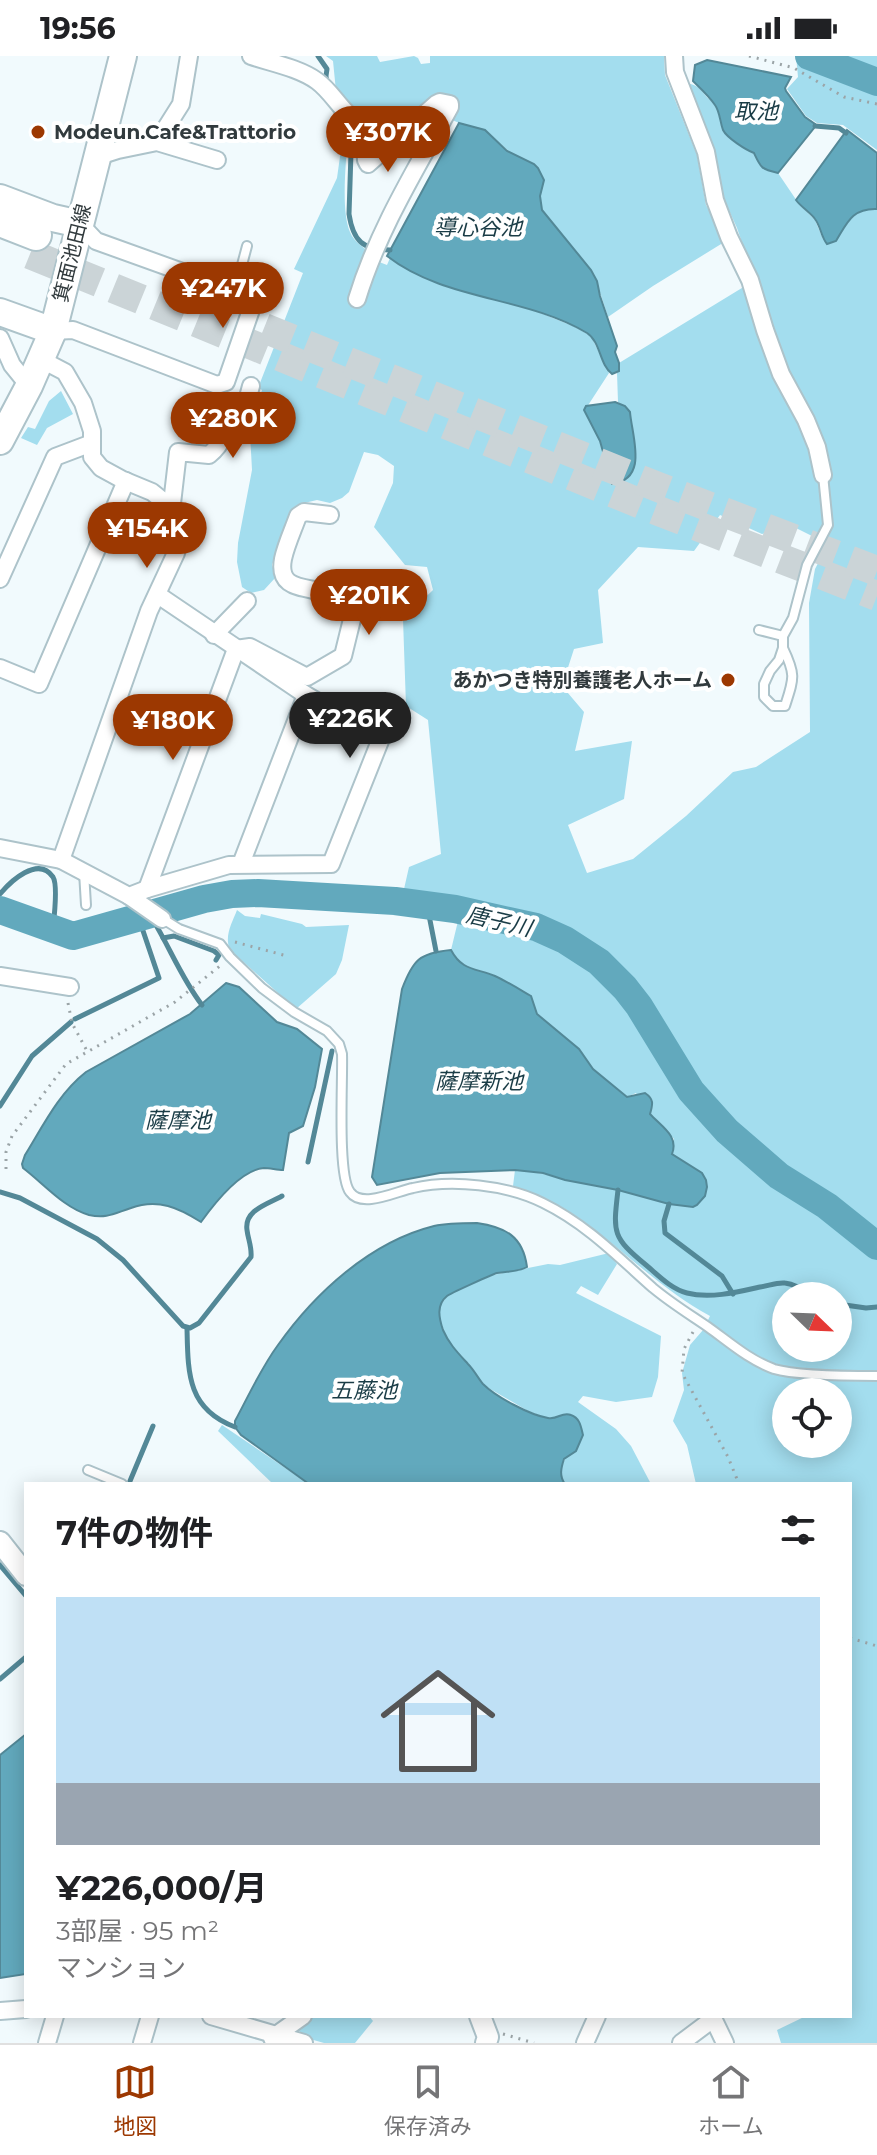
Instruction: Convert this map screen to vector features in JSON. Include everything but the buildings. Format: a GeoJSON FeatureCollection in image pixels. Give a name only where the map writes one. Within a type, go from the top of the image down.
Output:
{"type":"FeatureCollection","features":[{"type":"Feature","properties":{"kind":"highway"},"geometry":{"type":"LineString","coordinates":[[0,221],[33,245],[0,243]]}},
{"type":"Feature","properties":{"kind":"main road","name":"箕面池田線"},"geometry":{"type":"LineString","coordinates":[[0,441],[42,360],[53,331],[123,56]]}},
{"type":"Feature","properties":{"kind":"main road"},"geometry":{"type":"LineString","coordinates":[[0,198],[53,218],[80,224]]}},
{"type":"Feature","properties":{"kind":"main road"},"geometry":{"type":"LineString","coordinates":[[0,312],[53,331]]}},
{"type":"Feature","properties":{"kind":"street"},"geometry":{"type":"LineString","coordinates":[[157,142],[181,104],[189,56]]}},
{"type":"Feature","properties":{"kind":"street"},"geometry":{"type":"LineString","coordinates":[[251,56],[318,82],[352,120],[364,124],[368,164],[436,104],[450,104],[376,249],[357,299]]}},
{"type":"Feature","properties":{"kind":"street"},"geometry":{"type":"LineString","coordinates":[[674,56],[675,72],[706,152],[715,200],[750,280],[781,374],[817,447],[823,475]]}},
{"type":"Feature","properties":{"kind":"street"},"geometry":{"type":"LineString","coordinates":[[96,157],[157,142],[217,160]]}},
{"type":"Feature","properties":{"kind":"street"},"geometry":{"type":"LineString","coordinates":[[53,331],[73,330],[217,385],[226,382],[253,304],[249,296],[96,241],[80,224]]}},
{"type":"Feature","properties":{"kind":"street"},"geometry":{"type":"LineString","coordinates":[[0,338],[12,365],[29,386]]}},
{"type":"Feature","properties":{"kind":"street"},"geometry":{"type":"LineString","coordinates":[[42,360],[65,372],[83,403],[92,431],[92,457],[101,468],[152,492],[167,504],[177,521],[176,553],[149,611],[61,860]]}},
{"type":"Feature","properties":{"kind":"street"},"geometry":{"type":"LineString","coordinates":[[171,512],[178,452],[209,455],[216,449],[224,439],[231,409],[247,401],[251,386]]}},
{"type":"Feature","properties":{"kind":"street"},"geometry":{"type":"LineString","coordinates":[[0,579],[55,457],[92,441]]}},
{"type":"Feature","properties":{"kind":"street"},"geometry":{"type":"LineString","coordinates":[[0,668],[39,684],[126,481]]}},
{"type":"Feature","properties":{"kind":"street"},"geometry":{"type":"LineString","coordinates":[[236,649],[250,647],[307,677],[343,656],[355,607],[327,593],[291,584],[283,575],[283,560],[298,516],[304,512],[330,515]]}},
{"type":"Feature","properties":{"kind":"street"},"geometry":{"type":"LineString","coordinates":[[129,896],[229,865],[331,864],[384,731],[335,712],[306,695],[158,595]]}},
{"type":"Feature","properties":{"kind":"street"},"geometry":{"type":"LineString","coordinates":[[214,635],[247,601]]}},
{"type":"Feature","properties":{"kind":"street"},"geometry":{"type":"LineString","coordinates":[[147,889],[236,649]]}},
{"type":"Feature","properties":{"kind":"street"},"geometry":{"type":"LineString","coordinates":[[241,864],[306,695]]}},
{"type":"Feature","properties":{"kind":"street"},"geometry":{"type":"LineString","coordinates":[[0,848],[61,860],[156,914]]}},
{"type":"Feature","properties":{"kind":"street"},"geometry":{"type":"LineString","coordinates":[[0,976],[68,987]]}},
{"type":"Feature","properties":{"kind":"street"},"geometry":{"type":"LineString","coordinates":[[0,1542],[24,1572]]}},
{"type":"Feature","properties":{"kind":"street"},"geometry":{"type":"LineString","coordinates":[[0,2011],[24,2009]]}},
{"type":"Feature","properties":{"kind":"street"},"geometry":{"type":"LineString","coordinates":[[47,2043],[54,2018]]}},
{"type":"Feature","properties":{"kind":"street"},"geometry":{"type":"LineString","coordinates":[[142,2043],[149,2018]]}},
{"type":"Feature","properties":{"kind":"street"},"geometry":{"type":"LineString","coordinates":[[271,2039],[300,2018]]}},
{"type":"Feature","properties":{"kind":"street"},"geometry":{"type":"LineString","coordinates":[[585,2043],[596,2018]]}},
{"type":"Feature","properties":{"kind":"street"},"geometry":{"type":"LineString","coordinates":[[681,2043],[711,2018]]}},
{"type":"Feature","properties":{"kind":"street"},"geometry":{"type":"LineString","coordinates":[[712,2018],[725,2043]]}},
{"type":"Feature","properties":{"kind":"street"},"geometry":{"type":"LineString","coordinates":[[241,2020],[271,2039],[304,2043]]}},
{"type":"Feature","properties":{"kind":"lane"},"geometry":{"type":"LineString","coordinates":[[235,291],[247,246]]}},
{"type":"Feature","properties":{"kind":"lane"},"geometry":{"type":"LineString","coordinates":[[783,648],[792,666],[792,683],[785,706],[773,706],[764,697],[764,684],[779,660],[783,636],[793,618],[807,565],[828,525],[823,475]]}},
{"type":"Feature","properties":{"kind":"lane"},"geometry":{"type":"LineString","coordinates":[[759,630],[783,636]]}},
{"type":"Feature","properties":{"kind":"lane"},"geometry":{"type":"LineString","coordinates":[[84,871],[86,905]]}},
{"type":"Feature","properties":{"kind":"lane"},"geometry":{"type":"LineString","coordinates":[[156,914],[179,929],[216,942],[262,988],[327,1031],[339,1044],[346,1184],[350,1193],[357,1198],[371,1199],[416,1187],[457,1185],[487,1186],[525,1195],[555,1209],[592,1233],[653,1288],[738,1350],[775,1369],[877,1376]]}},
{"type":"Feature","properties":{"kind":"lane"},"geometry":{"type":"LineString","coordinates":[[88,1470],[117,1482]]}},
{"type":"Feature","properties":{"kind":"path"},"geometry":{"type":"LineString","coordinates":[[749,56],[794,68],[844,97],[877,104]]}},
{"type":"Feature","properties":{"kind":"path"},"geometry":{"type":"LineString","coordinates":[[216,942],[224,939],[287,956]]}},
{"type":"Feature","properties":{"kind":"path"},"geometry":{"type":"LineString","coordinates":[[6,1169],[6,1152],[12,1136],[66,1064],[187,993],[230,957]]}},
{"type":"Feature","properties":{"kind":"path"},"geometry":{"type":"LineString","coordinates":[[68,987],[72,1023],[87,1051]]}},
{"type":"Feature","properties":{"kind":"path"},"geometry":{"type":"LineString","coordinates":[[699,1321],[684,1349],[682,1373],[728,1457],[738,1482]]}},
{"type":"Feature","properties":{"kind":"path"},"geometry":{"type":"LineString","coordinates":[[852,1639],[877,1646]]}},
{"type":"Feature","properties":{"kind":"path"},"geometry":{"type":"LineString","coordinates":[[484,2029],[534,2043]]}},
{"type":"Feature","properties":{"kind":"shaded area"},"geometry":{"type":"Polygon","coordinates":[[[326,56],[377,56],[380,62],[414,56],[421,64],[430,63],[430,56],[664,56],[665,75],[697,155],[706,205],[726,241],[608,317],[594,274],[542,210],[540,196],[544,180],[534,164],[513,155],[485,130],[448,118],[451,101],[369,160],[365,121],[336,91],[333,61],[326,56]]]}},
{"type":"Feature","properties":{"kind":"shaded area"},"geometry":{"type":"Polygon","coordinates":[[[796,56],[877,56],[877,150],[843,125],[817,123],[806,116],[787,89],[798,77],[796,56]]]}},
{"type":"Feature","properties":{"kind":"shaded area"},"geometry":{"type":"Polygon","coordinates":[[[684,83],[697,86],[714,104],[729,137],[754,153],[762,167],[778,173],[799,204],[815,220],[823,239],[836,241],[857,214],[877,209],[877,2043],[781,2043],[777,2030],[802,2018],[852,2018],[852,1482],[696,1482],[687,1445],[673,1421],[684,1390],[682,1373],[690,1345],[710,1316],[673,1292],[570,1212],[513,1186],[515,1170],[529,1171],[692,1207],[702,1173],[672,1154],[674,1139],[649,1114],[636,1093],[627,1097],[593,1069],[579,1049],[537,1014],[530,996],[491,974],[457,961],[451,950],[458,921],[408,910],[404,889],[409,867],[441,854],[428,720],[406,706],[403,619],[433,590],[427,567],[405,565],[374,527],[393,483],[394,466],[378,455],[364,452],[349,492],[342,498],[330,503],[317,500],[300,504],[291,512],[272,565],[276,577],[264,590],[251,593],[242,587],[237,562],[252,470],[250,433],[262,390],[258,388],[303,273],[294,269],[337,178],[344,128],[348,130],[347,222],[352,236],[374,260],[387,265],[390,258],[474,295],[523,306],[591,336],[609,373],[585,410],[600,441],[609,477],[636,449],[630,416],[618,402],[619,363],[755,280],[723,197],[712,153],[684,83]],[[720,515],[694,551],[638,547],[598,590],[603,643],[574,649],[562,686],[584,712],[575,751],[632,741],[624,799],[568,825],[587,873],[633,859],[733,772],[756,767],[810,732],[809,603],[815,569],[828,544],[794,527],[762,534],[720,515]]]}},
{"type":"Feature","properties":{"kind":"shaded area"},"geometry":{"type":"Polygon","coordinates":[[[61,391],[73,414],[47,428],[37,445],[21,438],[28,427],[35,429],[49,401],[61,391]]]}},
{"type":"Feature","properties":{"kind":"shaded area"},"geometry":{"type":"Polygon","coordinates":[[[237,910],[245,916],[260,918],[261,914],[306,927],[349,925],[336,974],[296,1009],[230,950],[228,935],[237,910]]]}},
{"type":"Feature","properties":{"kind":"shaded area"},"geometry":{"type":"Polygon","coordinates":[[[609,1253],[617,1264],[598,1295],[581,1286],[576,1293],[661,1336],[658,1377],[652,1397],[616,1402],[583,1396],[578,1402],[616,1429],[631,1446],[650,1482],[564,1482],[561,1471],[580,1424],[576,1418],[570,1414],[547,1418],[528,1411],[485,1386],[448,1341],[439,1307],[449,1294],[493,1275],[548,1264],[560,1265],[609,1253]]]}},
{"type":"Feature","properties":{"kind":"shaded area"},"geometry":{"type":"Polygon","coordinates":[[[222,1425],[306,1482],[271,1482],[218,1431],[222,1425]]]}},
{"type":"Feature","properties":{"kind":"shaded area"},"geometry":{"type":"Polygon","coordinates":[[[310,2018],[371,2018],[373,2021],[355,2043],[324,2043],[303,2037],[298,2029],[310,2018]]]}},
{"type":"Feature","properties":{"kind":"water","name":"取池"},"geometry":{"type":"Polygon","coordinates":[[[707,60],[791,77],[786,91],[805,117],[815,124],[778,173],[762,167],[754,153],[728,137],[723,130],[715,105],[693,81],[695,65],[707,60]]]}},
{"type":"Feature","properties":{"kind":"water","name":"導心谷池"},"geometry":{"type":"Polygon","coordinates":[[[459,123],[485,130],[507,151],[538,168],[544,180],[540,196],[542,210],[597,281],[617,346],[615,352],[619,371],[612,374],[608,370],[592,337],[563,321],[434,282],[387,256],[459,123]]]}},
{"type":"Feature","properties":{"kind":"water"},"geometry":{"type":"Polygon","coordinates":[[[847,130],[877,153],[877,209],[856,214],[836,241],[827,244],[815,219],[796,200],[847,130]]]}},
{"type":"Feature","properties":{"kind":"water"},"geometry":{"type":"Polygon","coordinates":[[[615,402],[630,412],[636,456],[631,474],[612,484],[600,441],[584,410],[586,406],[615,402]]]}},
{"type":"Feature","properties":{"kind":"water","name":"薩摩新池"},"geometry":{"type":"Polygon","coordinates":[[[451,950],[460,962],[470,968],[495,976],[531,996],[537,1014],[579,1049],[593,1069],[627,1097],[645,1093],[650,1097],[650,1114],[671,1137],[672,1154],[702,1173],[706,1180],[705,1196],[697,1205],[669,1204],[543,1173],[515,1170],[440,1173],[377,1185],[372,1177],[402,989],[414,965],[424,956],[451,950]]]}},
{"type":"Feature","properties":{"kind":"water","name":"薩摩池"},"geometry":{"type":"Polygon","coordinates":[[[226,983],[239,987],[277,1022],[297,1029],[322,1049],[303,1126],[289,1133],[283,1170],[264,1168],[246,1175],[228,1189],[201,1222],[185,1212],[159,1204],[141,1205],[106,1216],[89,1215],[63,1201],[23,1168],[25,1155],[45,1122],[76,1081],[86,1072],[190,1014],[226,983]]]}},
{"type":"Feature","properties":{"kind":"water","name":"五藤池"},"geometry":{"type":"Polygon","coordinates":[[[455,1223],[496,1227],[511,1235],[525,1256],[527,1267],[497,1273],[447,1296],[440,1308],[443,1330],[483,1384],[496,1394],[541,1416],[551,1418],[568,1414],[578,1421],[583,1435],[576,1451],[564,1459],[561,1472],[564,1482],[306,1482],[241,1435],[235,1421],[266,1363],[293,1326],[327,1289],[366,1257],[388,1244],[410,1234],[455,1223]]]}},
{"type":"Feature","properties":{"kind":"water"},"geometry":{"type":"Polygon","coordinates":[[[24,1736],[24,1974],[0,1978],[0,1755],[24,1736]]]}},
{"type":"Feature","properties":{"kind":"waterway"},"geometry":{"type":"LineString","coordinates":[[318,56],[327,69],[327,84]]}},
{"type":"Feature","properties":{"kind":"waterway"},"geometry":{"type":"LineString","coordinates":[[809,56],[877,82]]}},
{"type":"Feature","properties":{"kind":"waterway"},"geometry":{"type":"LineString","coordinates":[[352,122],[349,214],[353,231],[366,246],[390,250]]}},
{"type":"Feature","properties":{"kind":"waterway"},"geometry":{"type":"LineString","coordinates":[[815,126],[839,128],[846,133]]}},
{"type":"Feature","properties":{"kind":"waterway"},"geometry":{"type":"LineString","coordinates":[[0,894],[25,873],[40,869],[47,871],[53,877],[55,887],[53,928]]}},
{"type":"Feature","properties":{"kind":"waterway","name":"唐子川"},"geometry":{"type":"LineString","coordinates":[[0,910],[73,936],[204,899],[258,893],[395,901],[455,909],[536,927],[565,940],[599,962],[625,988],[691,1091],[727,1131],[779,1176],[827,1206],[877,1246]]}},
{"type":"Feature","properties":{"kind":"waterway"},"geometry":{"type":"LineString","coordinates":[[427,905],[436,951]]}},
{"type":"Feature","properties":{"kind":"waterway"},"geometry":{"type":"LineString","coordinates":[[75,1019],[159,978],[139,919]]}},
{"type":"Feature","properties":{"kind":"waterway"},"geometry":{"type":"LineString","coordinates":[[153,920],[202,1005]]}},
{"type":"Feature","properties":{"kind":"waterway"},"geometry":{"type":"LineString","coordinates":[[163,938],[174,936],[214,951],[219,955],[216,960]]}},
{"type":"Feature","properties":{"kind":"waterway"},"geometry":{"type":"LineString","coordinates":[[0,1106],[32,1056],[71,1022]]}},
{"type":"Feature","properties":{"kind":"waterway"},"geometry":{"type":"LineString","coordinates":[[308,1162],[332,1051]]}},
{"type":"Feature","properties":{"kind":"waterway"},"geometry":{"type":"LineString","coordinates":[[618,1190],[615,1216],[621,1240],[635,1256],[676,1288],[696,1295],[714,1295],[772,1285]]}},
{"type":"Feature","properties":{"kind":"waterway"},"geometry":{"type":"LineString","coordinates":[[0,1192],[20,1198],[97,1239],[123,1260],[183,1326],[190,1328],[199,1323],[251,1257],[247,1230],[249,1217],[258,1208],[282,1196]]}},
{"type":"Feature","properties":{"kind":"waterway"},"geometry":{"type":"LineString","coordinates":[[669,1204],[664,1221],[665,1233],[722,1276],[733,1294]]}},
{"type":"Feature","properties":{"kind":"waterway"},"geometry":{"type":"LineString","coordinates":[[852,1306],[877,1307]]}},
{"type":"Feature","properties":{"kind":"waterway"},"geometry":{"type":"LineString","coordinates":[[187,1328],[193,1388],[207,1410],[235,1427]]}},
{"type":"Feature","properties":{"kind":"waterway"},"geometry":{"type":"LineString","coordinates":[[130,1481],[153,1426]]}},
{"type":"Feature","properties":{"kind":"waterway"},"geometry":{"type":"LineString","coordinates":[[0,1565],[24,1594]]}},
{"type":"Feature","properties":{"kind":"waterway"},"geometry":{"type":"LineString","coordinates":[[0,1679],[24,1659]]}},
{"type":"Feature","properties":{"kind":"tunnel"},"geometry":{"type":"LineString","coordinates":[[30,254],[651,508],[877,596]]}},
{"type":"Feature","properties":{"kind":"tunnel"},"geometry":{"type":"LineString","coordinates":[[264,328],[658,487],[877,571]]}},
{"type":"Feature","properties":{"kind":"place","name":"Modeun.Cafe&Trattorio"},"geometry":{"type":"Point","coordinates":[38,132]}},
{"type":"Feature","properties":{"kind":"place","name":"あかつき特別養護老人ホーム"},"geometry":{"type":"Point","coordinates":[728,680]}}]}
